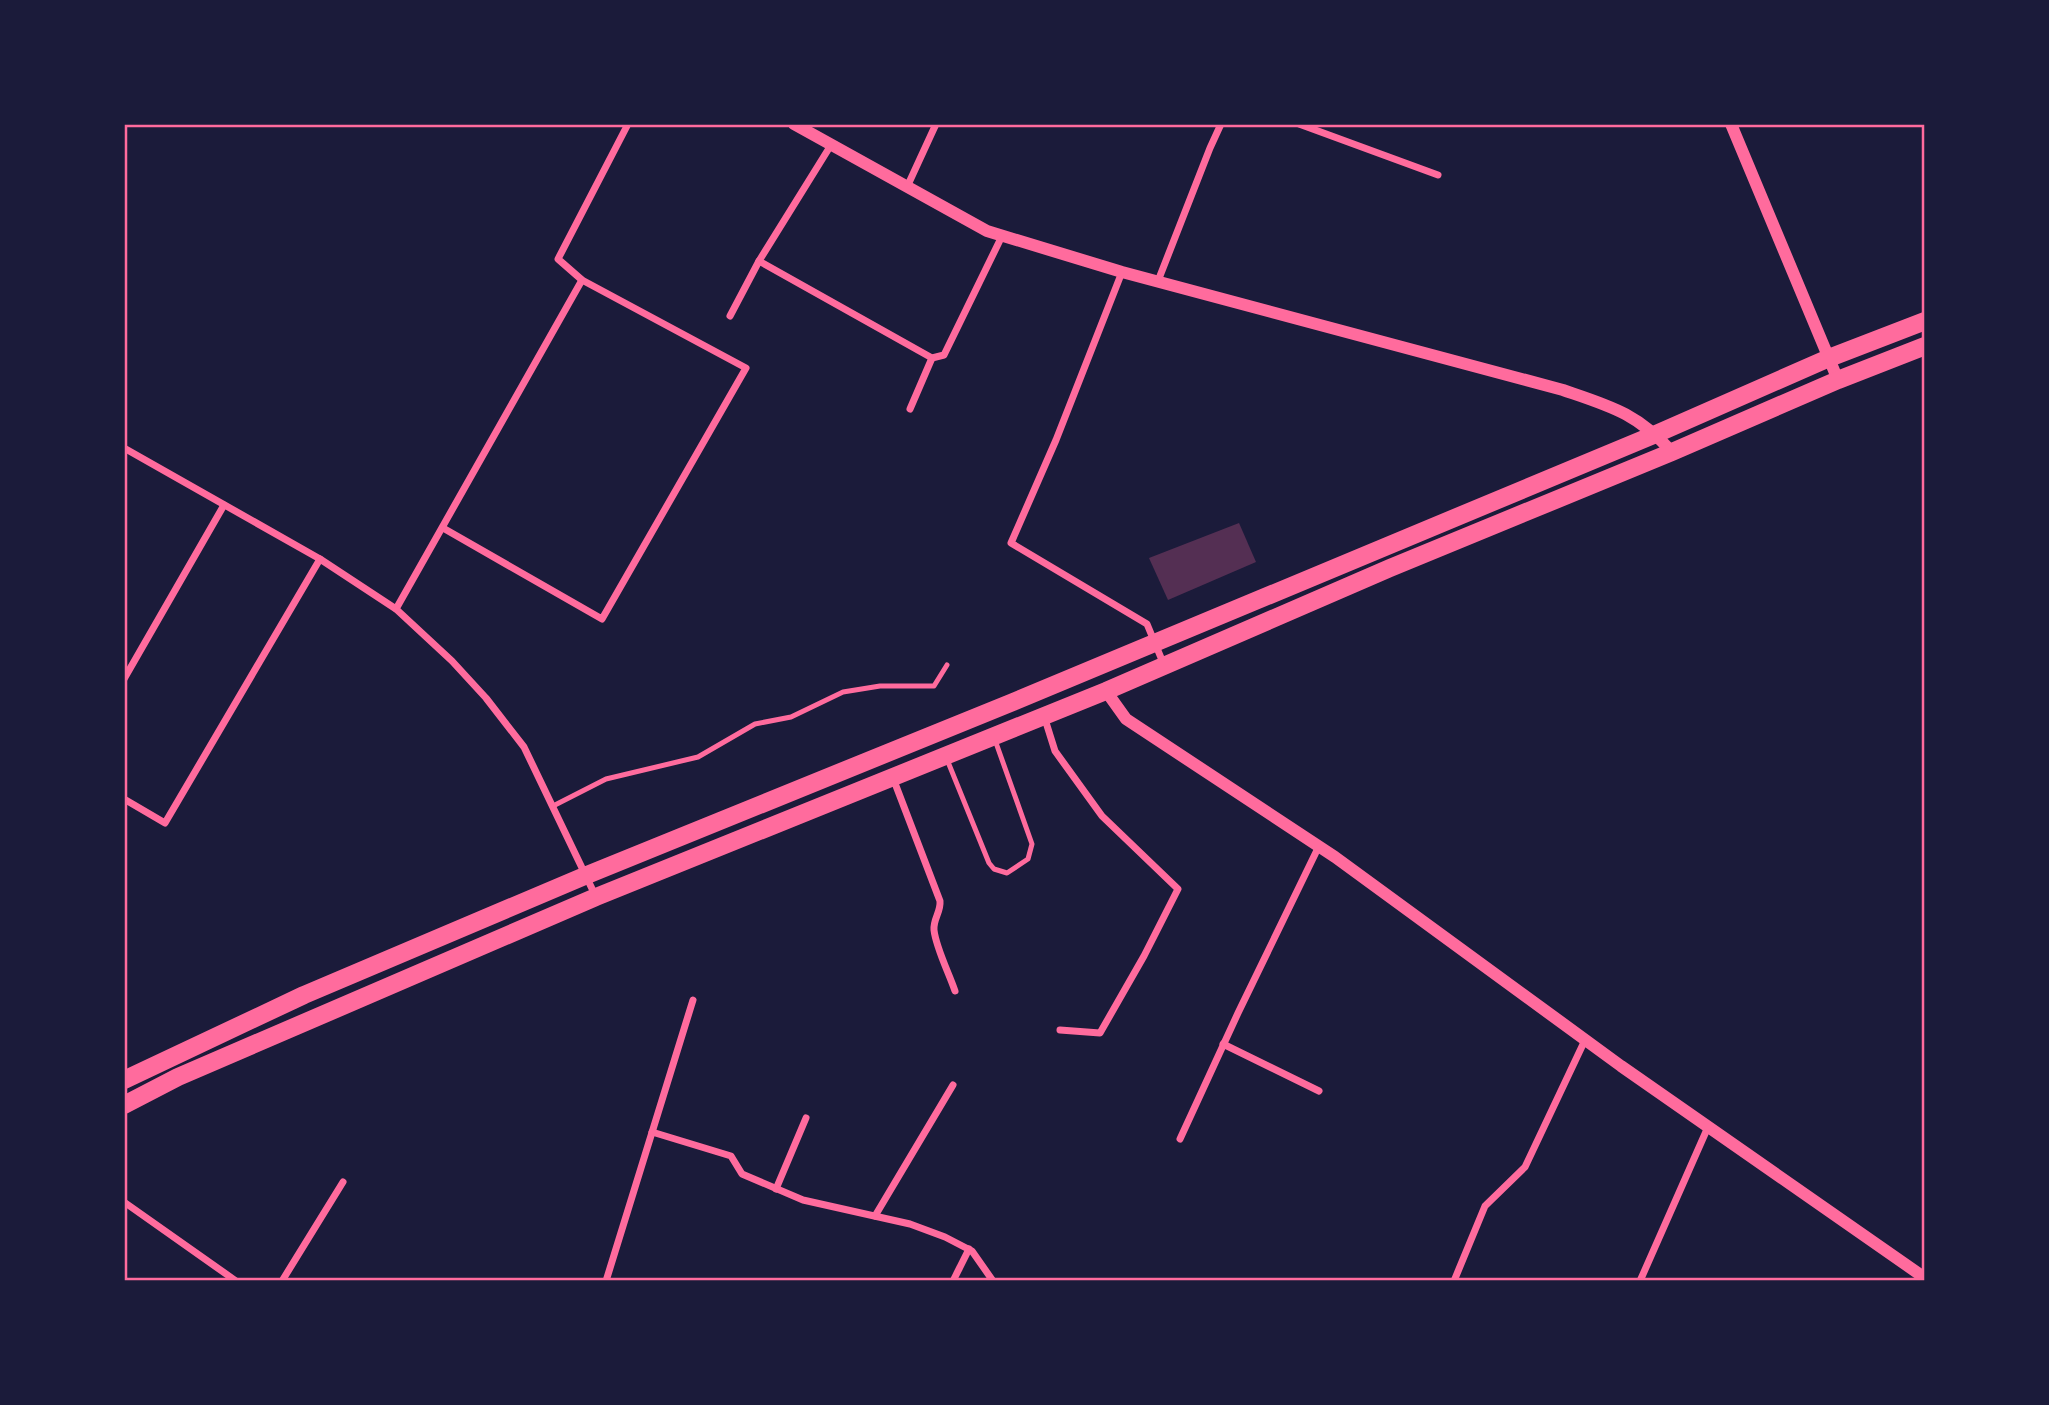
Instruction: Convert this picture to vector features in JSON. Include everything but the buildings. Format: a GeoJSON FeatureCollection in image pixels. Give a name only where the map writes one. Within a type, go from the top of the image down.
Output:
{"type":"FeatureCollection","features":[{"type":"Feature","properties":{"kind":"highway"},"geometry":{"type":"LineString","coordinates":[[124,1080],[304,995],[587,875],[772,802],[1656,435],[1829,358],[1925,321]]}},
{"type":"Feature","properties":{"kind":"highway"},"geometry":{"type":"LineString","coordinates":[[124,1105],[191,1072],[596,897],[1105,691],[1390,568],[1925,346]]}},
{"type":"Feature","properties":{"kind":"street"},"geometry":{"type":"LineString","coordinates":[[443,527],[602,619],[746,368],[582,280],[558,258],[628,124]]}},
{"type":"Feature","properties":{"kind":"street"},"geometry":{"type":"LineString","coordinates":[[907,187],[936,124]]}},
{"type":"Feature","properties":{"kind":"street"},"geometry":{"type":"LineString","coordinates":[[1158,281],[1221,124]]}},
{"type":"Feature","properties":{"kind":"street"},"geometry":{"type":"LineString","coordinates":[[1299,124],[1438,175]]}},
{"type":"Feature","properties":{"kind":"street"},"geometry":{"type":"LineString","coordinates":[[1731,124],[1838,380]]}},
{"type":"Feature","properties":{"kind":"street"},"geometry":{"type":"LineString","coordinates":[[799,126],[987,231],[1122,272],[1563,390],[1619,409],[1656,435],[1672,452]]}},
{"type":"Feature","properties":{"kind":"street"},"geometry":{"type":"LineString","coordinates":[[730,316],[759,261],[831,145]]}},
{"type":"Feature","properties":{"kind":"street"},"geometry":{"type":"LineString","coordinates":[[759,261],[932,358],[944,355],[1002,236]]}},
{"type":"Feature","properties":{"kind":"street"},"geometry":{"type":"LineString","coordinates":[[1122,272],[1056,440],[1011,543],[1147,624],[1164,666]]}},
{"type":"Feature","properties":{"kind":"street"},"geometry":{"type":"LineString","coordinates":[[396,608],[582,280]]}},
{"type":"Feature","properties":{"kind":"street"},"geometry":{"type":"LineString","coordinates":[[911,410],[932,358]]}},
{"type":"Feature","properties":{"kind":"street"},"geometry":{"type":"LineString","coordinates":[[125,451],[320,559],[396,608],[452,661],[486,698],[523,747],[596,897]]}},
{"type":"Feature","properties":{"kind":"street"},"geometry":{"type":"LineString","coordinates":[[124,679],[224,505]]}},
{"type":"Feature","properties":{"kind":"street"},"geometry":{"type":"LineString","coordinates":[[124,799],[165,823],[320,559]]}},
{"type":"Feature","properties":{"kind":"street"},"geometry":{"type":"LineString","coordinates":[[1105,691],[1126,719],[1320,846],[1585,1040],[1925,1278]]}},
{"type":"Feature","properties":{"kind":"street"},"geometry":{"type":"LineString","coordinates":[[1044,716],[1055,751],[1102,816],[1178,889],[1100,1033],[1060,1030]]}},
{"type":"Feature","properties":{"kind":"street"},"geometry":{"type":"LineString","coordinates":[[893,777],[940,901],[941,908],[934,930],[955,991]]}},
{"type":"Feature","properties":{"kind":"street"},"geometry":{"type":"LineString","coordinates":[[1180,1139],[1223,1044],[1320,846]]}},
{"type":"Feature","properties":{"kind":"street"},"geometry":{"type":"LineString","coordinates":[[606,1281],[693,1000]]}},
{"type":"Feature","properties":{"kind":"street"},"geometry":{"type":"LineString","coordinates":[[1454,1281],[1485,1206],[1525,1167],[1585,1040]]}},
{"type":"Feature","properties":{"kind":"street"},"geometry":{"type":"LineString","coordinates":[[1223,1044],[1319,1091]]}},
{"type":"Feature","properties":{"kind":"street"},"geometry":{"type":"LineString","coordinates":[[875,1216],[953,1086]]}},
{"type":"Feature","properties":{"kind":"street"},"geometry":{"type":"LineString","coordinates":[[776,1189],[806,1118]]}},
{"type":"Feature","properties":{"kind":"street"},"geometry":{"type":"LineString","coordinates":[[1640,1281],[1709,1126]]}},
{"type":"Feature","properties":{"kind":"street"},"geometry":{"type":"LineString","coordinates":[[652,1132],[731,1156],[742,1174],[803,1200],[910,1224],[969,1249],[993,1281]]}},
{"type":"Feature","properties":{"kind":"street"},"geometry":{"type":"LineString","coordinates":[[282,1281],[343,1182]]}},
{"type":"Feature","properties":{"kind":"street"},"geometry":{"type":"LineString","coordinates":[[124,1202],[236,1281]]}},
{"type":"Feature","properties":{"kind":"street"},"geometry":{"type":"LineString","coordinates":[[953,1281],[969,1249]]}},
{"type":"Feature","properties":{"kind":"lane"},"geometry":{"type":"LineString","coordinates":[[553,806],[606,779],[698,757],[755,724],[791,717],[843,692],[880,686],[934,686],[947,665]]}},
{"type":"Feature","properties":{"kind":"lane"},"geometry":{"type":"LineString","coordinates":[[945,756],[989,863],[994,869],[1007,873],[1028,859],[1032,844],[993,737]]}}]}
